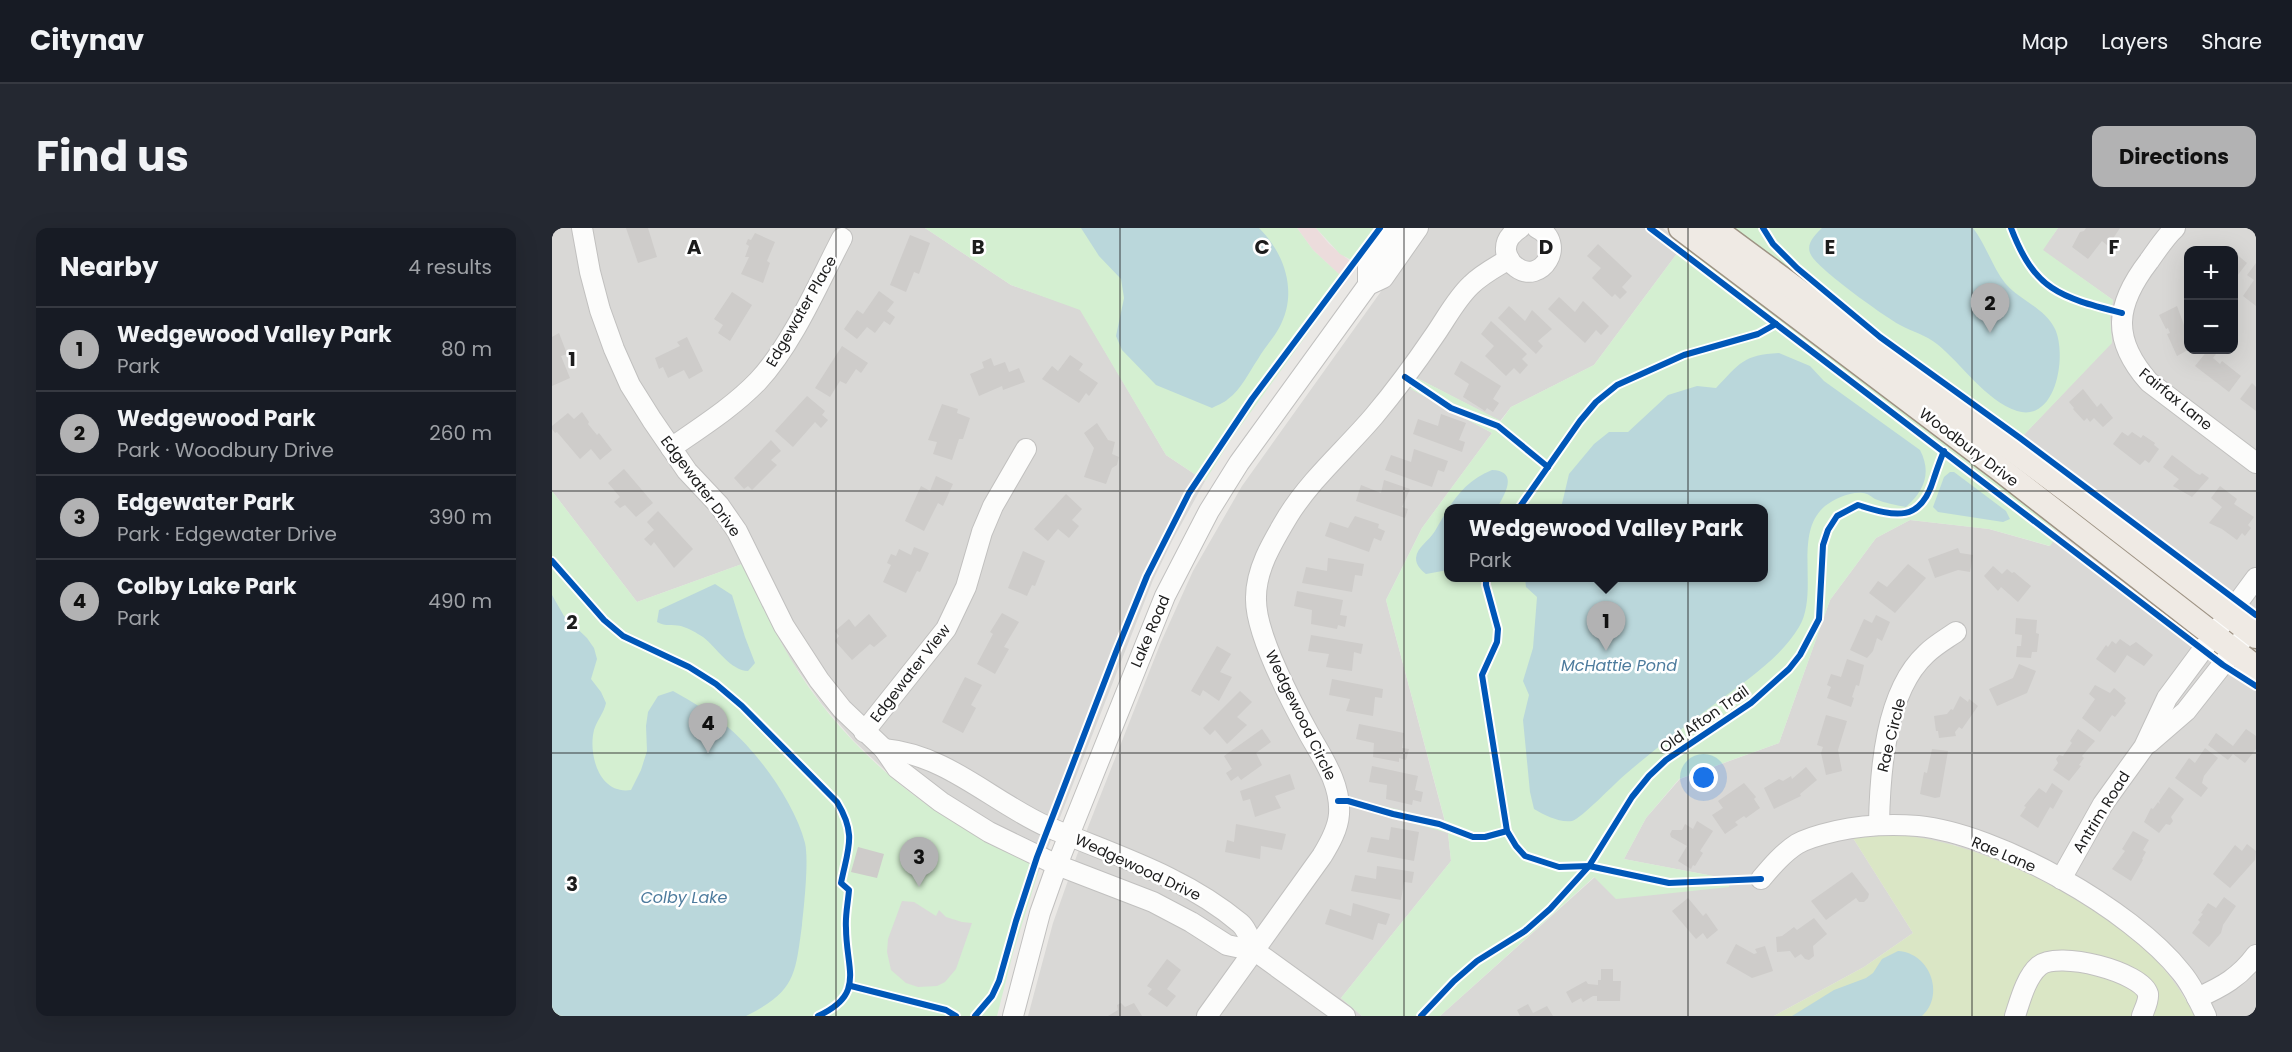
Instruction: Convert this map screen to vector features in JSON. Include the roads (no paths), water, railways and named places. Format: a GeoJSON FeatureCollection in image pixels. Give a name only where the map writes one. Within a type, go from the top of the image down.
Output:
{"type":"FeatureCollection","features":[{"type":"Feature","properties":{"kind":"main road","name":"Woodbury Drive"},"geometry":{"type":"LineString","coordinates":[[1681,228],[2256,668]]}},
{"type":"Feature","properties":{"kind":"main road","name":"Woodbury Drive"},"geometry":{"type":"LineString","coordinates":[[1713,228],[2070,492],[2228,615],[2254,630]]}},
{"type":"Feature","properties":{"kind":"street","name":"Edgewater Drive"},"geometry":{"type":"LineString","coordinates":[[582,228],[600,310],[630,384],[687,471],[719,505],[737,531],[784,626],[807,663],[842,709],[884,749],[897,768],[941,802],[989,832],[1057,865]]}},
{"type":"Feature","properties":{"kind":"street","name":"Lake Road"},"geometry":{"type":"LineString","coordinates":[[1368,285],[1368,267],[1396,228]]}},
{"type":"Feature","properties":{"kind":"street","name":"Lake Road"},"geometry":{"type":"LineString","coordinates":[[1013,1016],[1032,941],[1057,865],[1142,647],[1186,552],[1239,463],[1368,285],[1383,278],[1418,228]]}},
{"type":"Feature","properties":{"kind":"street"},"geometry":{"type":"LineString","coordinates":[[1520,228],[1509,238],[1506,252],[1513,265],[1526,271],[1540,268],[1546,263],[1551,249],[1547,236],[1537,228]]}},
{"type":"Feature","properties":{"kind":"street","name":"Fairfax Lane"},"geometry":{"type":"LineString","coordinates":[[2175,228],[2135,279],[2127,294],[2122,313],[2121,333],[2126,350],[2136,368],[2149,382],[2256,463]]}},
{"type":"Feature","properties":{"kind":"street","name":"Edgewater Place"},"geometry":{"type":"LineString","coordinates":[[671,448],[740,398],[771,366],[783,349],[842,238]]}},
{"type":"Feature","properties":{"kind":"street","name":"Wedgewood Circle"},"geometry":{"type":"LineString","coordinates":[[1207,1016],[1322,856],[1331,841],[1339,814],[1336,788],[1330,771],[1294,705],[1256,612],[1258,580],[1264,561],[1303,495],[1375,415],[1419,358],[1464,292],[1480,277],[1509,259]]}},
{"type":"Feature","properties":{"kind":"street","name":"Edgewater View"},"geometry":{"type":"LineString","coordinates":[[864,732],[946,629],[966,587],[982,532],[993,506],[1026,449]]}},
{"type":"Feature","properties":{"kind":"street","name":"Antrim Road"},"geometry":{"type":"LineString","coordinates":[[2061,879],[2103,804],[2145,747],[2167,698],[2256,578]]}},
{"type":"Feature","properties":{"kind":"street","name":"Antrim Road"},"geometry":{"type":"LineString","coordinates":[[2145,747],[2186,711],[2234,651],[2254,630]]}},
{"type":"Feature","properties":{"kind":"street","name":"Rae Circle"},"geometry":{"type":"LineString","coordinates":[[1879,824],[1880,776],[1884,749],[1902,691],[1913,670],[1926,653],[1956,632]]}},
{"type":"Feature","properties":{"kind":"street","name":"Edgewater Drive"},"geometry":{"type":"LineString","coordinates":[[884,749],[904,751],[960,774],[1023,814],[1069,834]]}},
{"type":"Feature","properties":{"kind":"street","name":"Rae Lane"},"geometry":{"type":"LineString","coordinates":[[1761,879],[1782,855],[1806,839],[1847,828],[1879,824],[1919,826],[1953,833],[2007,852],[2098,900],[2147,937],[2182,973],[2206,1016]]}},
{"type":"Feature","properties":{"kind":"street","name":"Wedgewood Drive"},"geometry":{"type":"LineString","coordinates":[[1069,834],[1148,868],[1206,898],[1243,925],[1255,951]]}},
{"type":"Feature","properties":{"kind":"street","name":"Wedgewood Drive"},"geometry":{"type":"LineString","coordinates":[[1057,865],[1153,902],[1227,945],[1255,951],[1345,1016]]}},
{"type":"Feature","properties":{"kind":"street"},"geometry":{"type":"LineString","coordinates":[[2197,998],[2235,979],[2256,955]]}},
{"type":"Feature","properties":{"kind":"street"},"geometry":{"type":"LineString","coordinates":[[2014,1016],[2035,970],[2045,962],[2067,959],[2098,966],[2140,983],[2148,993],[2142,1016]]}},
{"type":"Feature","properties":{"kind":"water"},"geometry":{"type":"Polygon","coordinates":[[[1081,228],[1259,228],[1276,250],[1282,263],[1286,275],[1288,302],[1277,332],[1241,386],[1225,402],[1212,408],[1156,385],[1122,350],[1116,336],[1124,298],[1121,279],[1099,256],[1081,228]]]}},
{"type":"Feature","properties":{"kind":"water"},"geometry":{"type":"Polygon","coordinates":[[[1822,228],[1973,228],[2005,283],[2045,315],[2055,329],[2060,354],[2059,369],[2050,397],[2042,407],[2031,412],[2017,411],[1995,399],[1937,344],[1880,312],[1816,262],[1809,247],[1822,228]]]}},
{"type":"Feature","properties":{"kind":"water","name":"McHattie Pond"},"geometry":{"type":"Polygon","coordinates":[[[1779,353],[1810,366],[1824,381],[1920,450],[1924,458],[1926,474],[1922,488],[1906,507],[1858,493],[1843,496],[1825,506],[1815,518],[1810,532],[1805,613],[1799,627],[1782,649],[1750,678],[1638,764],[1576,819],[1562,821],[1542,814],[1534,809],[1530,792],[1523,720],[1529,695],[1523,681],[1533,648],[1537,597],[1526,587],[1525,582],[1768,582],[1768,504],[1562,504],[1569,474],[1594,444],[1609,432],[1628,432],[1668,395],[1697,386],[1716,388],[1743,362],[1767,354],[1779,353]]]}},
{"type":"Feature","properties":{"kind":"water"},"geometry":{"type":"Polygon","coordinates":[[[1492,470],[1500,471],[1508,479],[1499,504],[1452,504],[1473,481],[1492,470]]]}},
{"type":"Feature","properties":{"kind":"water"},"geometry":{"type":"Polygon","coordinates":[[[1954,472],[2006,511],[2010,519],[2003,522],[1938,512],[1933,507],[1944,477],[1954,472]]]}},
{"type":"Feature","properties":{"kind":"water"},"geometry":{"type":"Polygon","coordinates":[[[1444,516],[1444,571],[1426,574],[1420,569],[1416,558],[1421,547],[1444,516]]]}},
{"type":"Feature","properties":{"kind":"water"},"geometry":{"type":"Polygon","coordinates":[[[715,584],[732,595],[755,663],[748,671],[730,663],[708,641],[695,632],[681,626],[657,622],[659,610],[715,584]]]}},
{"type":"Feature","properties":{"kind":"water","name":"Colby Lake"},"geometry":{"type":"Polygon","coordinates":[[[552,595],[564,616],[594,648],[597,659],[591,679],[606,703],[594,730],[593,750],[598,771],[604,780],[620,790],[631,790],[647,751],[648,712],[658,696],[673,691],[710,713],[753,752],[775,781],[793,812],[805,843],[806,860],[804,907],[797,958],[790,981],[783,990],[774,999],[746,1016],[552,1016],[552,595]]]}},
{"type":"Feature","properties":{"kind":"water"},"geometry":{"type":"Polygon","coordinates":[[[1898,951],[1919,959],[1931,977],[1933,998],[1929,1008],[1922,1016],[1792,1016],[1834,990],[1866,978],[1873,973],[1882,959],[1898,951]]]}},
{"type":"Feature","properties":{"kind":"place","name":"Wedgewood Park"},"geometry":{"type":"Point","coordinates":[1990,333]}},
{"type":"Feature","properties":{"kind":"place","name":"Wedgewood Valley Park"},"geometry":{"type":"Point","coordinates":[1606,651]}},
{"type":"Feature","properties":{"kind":"place","name":"Colby Lake Park"},"geometry":{"type":"Point","coordinates":[708,753]}},
{"type":"Feature","properties":{"kind":"place","name":"Edgewater Park"},"geometry":{"type":"Point","coordinates":[919,887]}}]}
